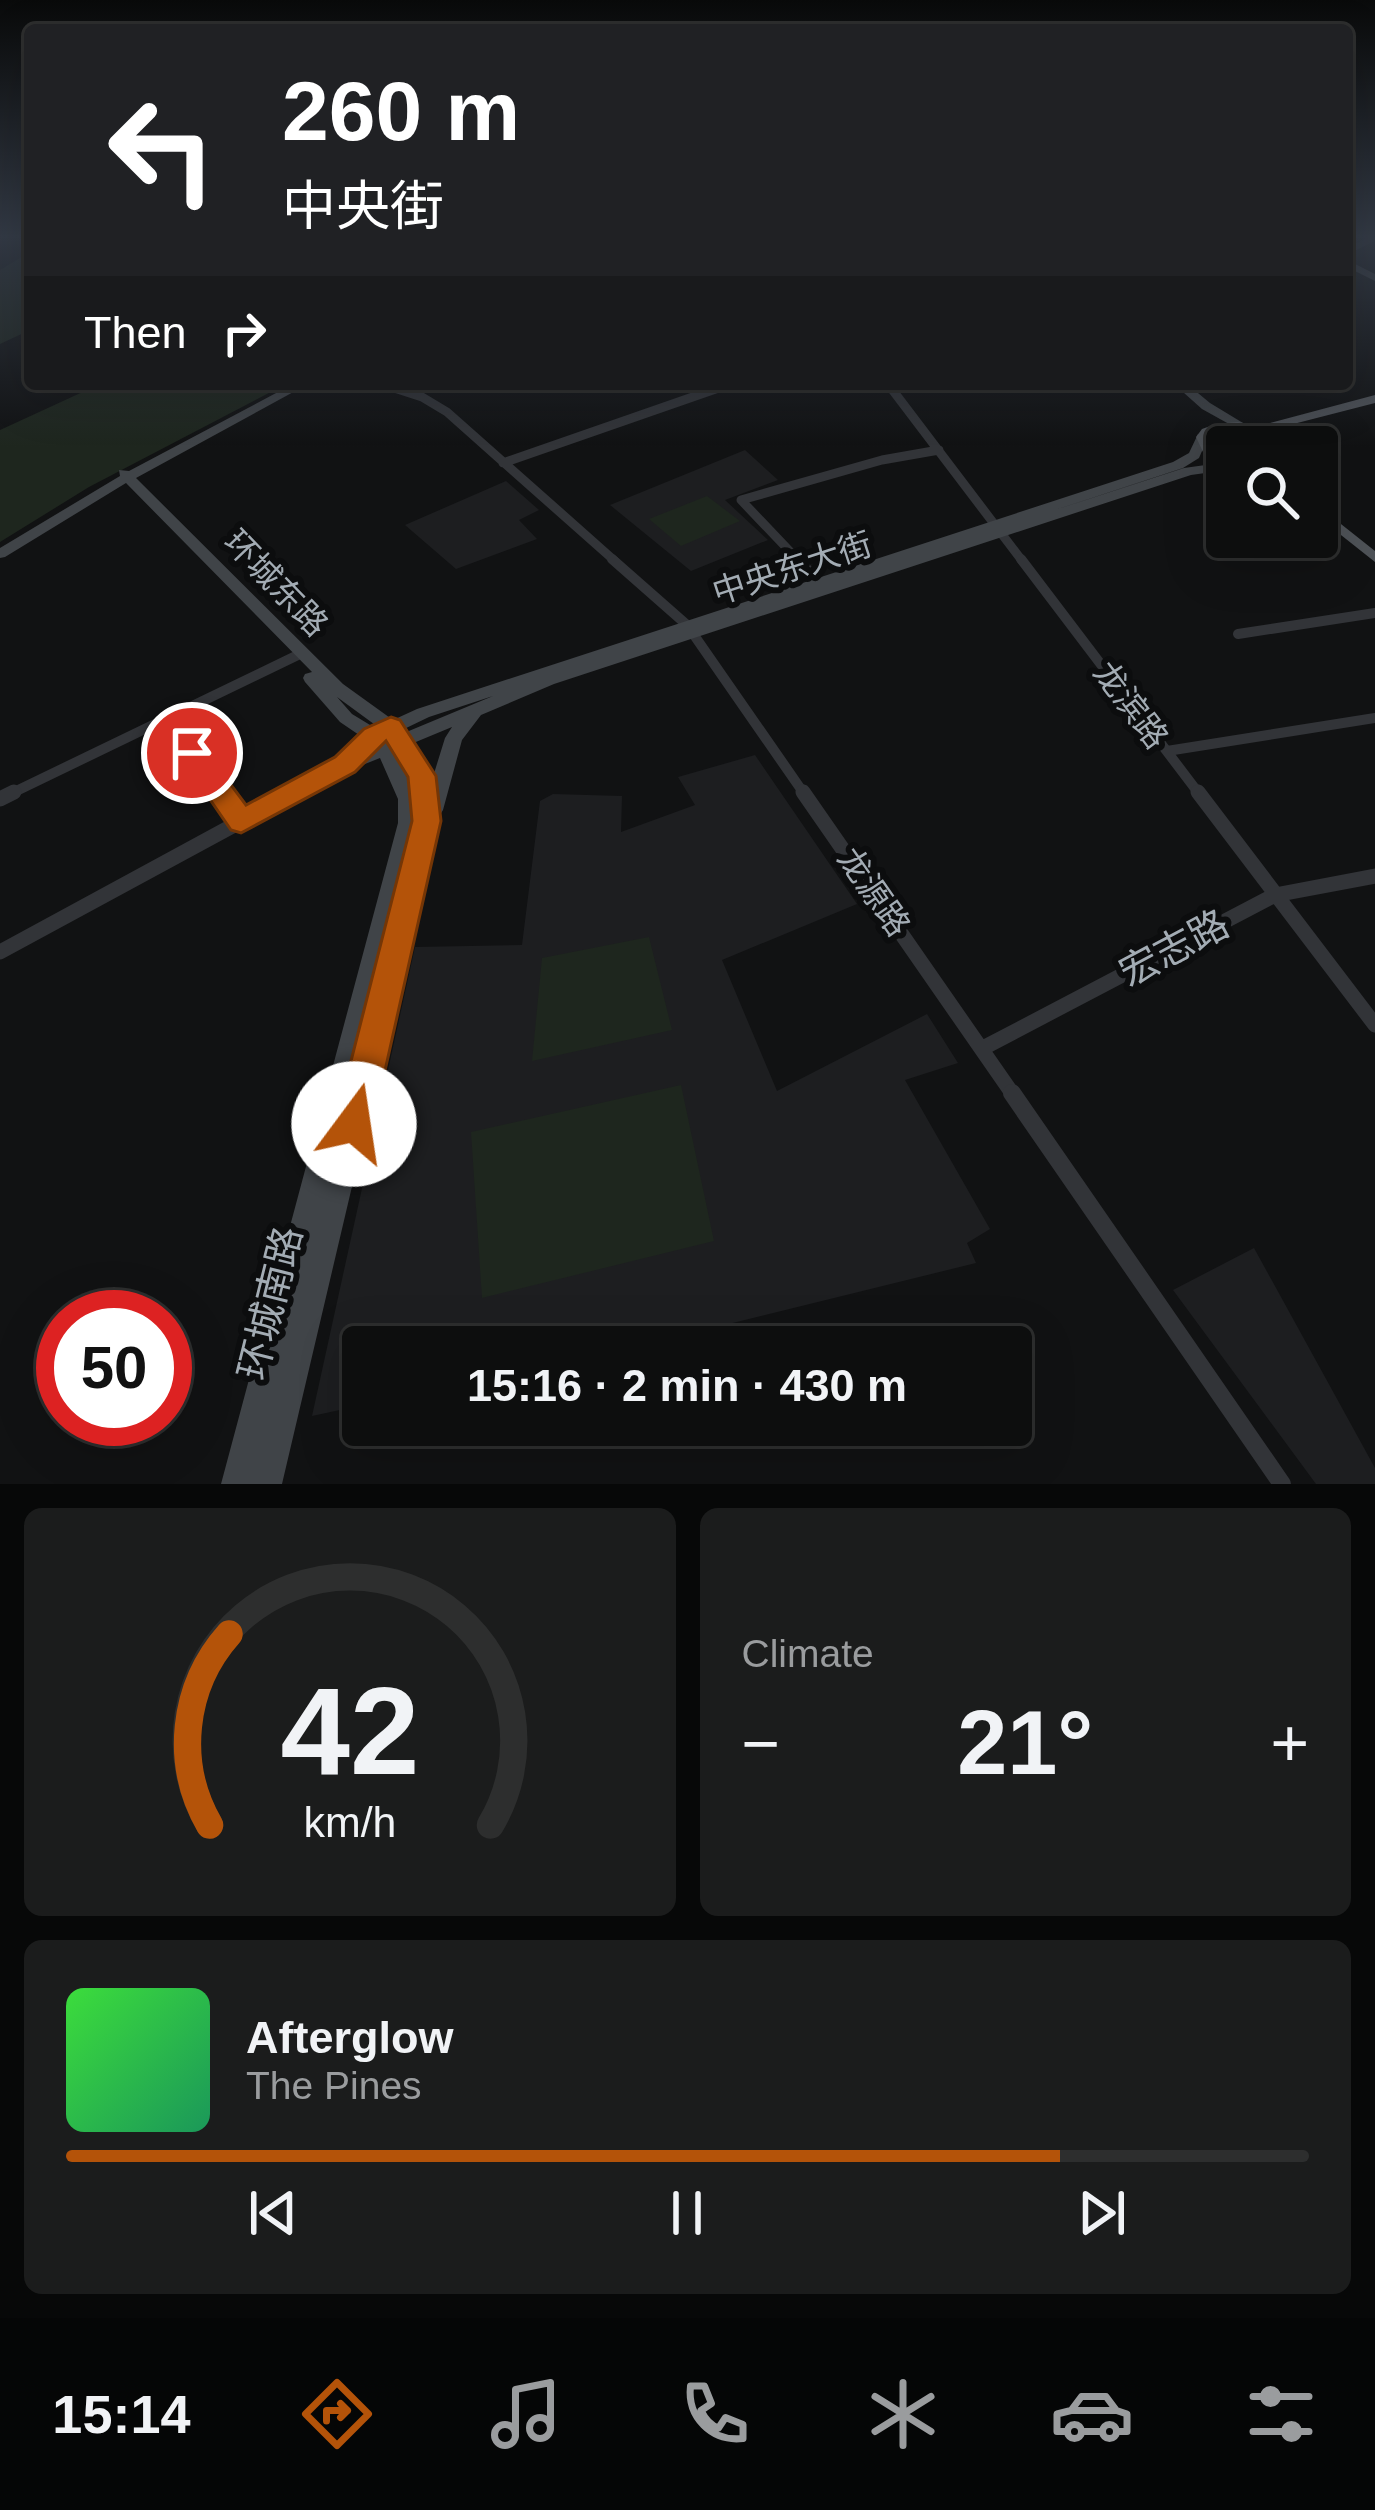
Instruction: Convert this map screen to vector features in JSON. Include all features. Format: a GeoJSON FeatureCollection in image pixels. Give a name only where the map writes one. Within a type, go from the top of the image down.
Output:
{"type":"FeatureCollection","features":[{"type":"Feature","properties":{"kind":"main road"},"geometry":{"type":"LineString","coordinates":[[0,551],[122,477],[287,390]]}},
{"type":"Feature","properties":{"kind":"main road"},"geometry":{"type":"LineString","coordinates":[[1173,390],[1194,407],[1206,444]]}},
{"type":"Feature","properties":{"kind":"main road"},"geometry":{"type":"LineString","coordinates":[[1189,390],[1245,426]]}},
{"type":"Feature","properties":{"kind":"main road"},"geometry":{"type":"LineString","coordinates":[[1284,426],[1375,403]]}},
{"type":"Feature","properties":{"kind":"main road"},"geometry":{"type":"LineString","coordinates":[[1318,426],[1375,403]]}},
{"type":"Feature","properties":{"kind":"main road","name":"中央东大街"},"geometry":{"type":"LineString","coordinates":[[383,733],[423,713],[998,528],[1178,465],[1194,454],[1204,435]]}},
{"type":"Feature","properties":{"kind":"main road","name":"中央东大街"},"geometry":{"type":"LineString","coordinates":[[383,733],[483,705],[818,580],[1206,467]]}},
{"type":"Feature","properties":{"kind":"main road","name":"环城东路"},"geometry":{"type":"LineString","coordinates":[[122,477],[297,656],[383,733]]}},
{"type":"Feature","properties":{"kind":"main road"},"geometry":{"type":"LineString","coordinates":[[1338,514],[1375,545]]}},
{"type":"Feature","properties":{"kind":"main road"},"geometry":{"type":"LineString","coordinates":[[1338,527],[1375,558]]}},
{"type":"Feature","properties":{"kind":"main road"},"geometry":{"type":"LineString","coordinates":[[420,855],[454,738],[467,716],[483,705]]}},
{"type":"Feature","properties":{"kind":"main road"},"geometry":{"type":"LineString","coordinates":[[345,765],[383,733]]}},
{"type":"Feature","properties":{"kind":"main road","name":"环城南路"},"geometry":{"type":"LineString","coordinates":[[266,1484],[420,855],[427,794],[422,776],[383,733]]}},
{"type":"Feature","properties":{"kind":"main road","name":"环城南路"},"geometry":{"type":"LineString","coordinates":[[237,1484],[402,856],[408,799],[383,733]]}},
{"type":"Feature","properties":{"kind":"street","name":"龙源路"},"geometry":{"type":"LineString","coordinates":[[399,390],[436,403],[690,628],[1282,1484]]}},
{"type":"Feature","properties":{"kind":"street"},"geometry":{"type":"LineString","coordinates":[[503,464],[713,390]]}},
{"type":"Feature","properties":{"kind":"street","name":"龙滨路"},"geometry":{"type":"LineString","coordinates":[[893,390],[1375,1025]]}},
{"type":"Feature","properties":{"kind":"street"},"geometry":{"type":"LineString","coordinates":[[818,580],[741,500],[883,460],[939,451]]}},
{"type":"Feature","properties":{"kind":"street"},"geometry":{"type":"LineString","coordinates":[[1238,634],[1375,614]]}},
{"type":"Feature","properties":{"kind":"street"},"geometry":{"type":"LineString","coordinates":[[0,799],[297,656]]}},
{"type":"Feature","properties":{"kind":"street"},"geometry":{"type":"LineString","coordinates":[[1167,752],[1375,718]]}},
{"type":"Feature","properties":{"kind":"street"},"geometry":{"type":"LineString","coordinates":[[168,719],[241,821]]}},
{"type":"Feature","properties":{"kind":"street"},"geometry":{"type":"LineString","coordinates":[[0,952],[345,765]]}},
{"type":"Feature","properties":{"kind":"street","name":"宏志路"},"geometry":{"type":"LineString","coordinates":[[982,1048],[1275,895],[1375,876]]}},
{"type":"Feature","properties":{"kind":"shaded area"},"geometry":{"type":"Polygon","coordinates":[[[0,308],[24,308],[24,333],[0,344],[0,308]]]}},
{"type":"Feature","properties":{"kind":"shaded area"},"geometry":{"type":"Polygon","coordinates":[[[87,390],[275,390],[89,487],[0,542],[0,430],[87,390]]]}},
{"type":"Feature","properties":{"kind":"shaded area"},"geometry":{"type":"Polygon","coordinates":[[[745,450],[778,480],[725,500],[768,540],[691,571],[610,505],[745,450]]]}},
{"type":"Feature","properties":{"kind":"shaded area"},"geometry":{"type":"Polygon","coordinates":[[[506,481],[539,510],[519,520],[537,539],[456,569],[405,525],[506,481]]]}},
{"type":"Feature","properties":{"kind":"shaded area"},"geometry":{"type":"Polygon","coordinates":[[[707,496],[740,521],[681,546],[649,519],[707,496]]]}},
{"type":"Feature","properties":{"kind":"shaded area"},"geometry":{"type":"Polygon","coordinates":[[[755,755],[857,904],[722,960],[777,1091],[927,1014],[958,1063],[905,1080],[990,1229],[967,1243],[976,1263],[720,1326],[342,1326],[342,1410],[312,1416],[415,947],[522,945],[540,801],[553,794],[622,796],[621,832],[695,805],[678,777],[755,755]]]}},
{"type":"Feature","properties":{"kind":"shaded area"},"geometry":{"type":"Polygon","coordinates":[[[649,937],[672,1030],[532,1061],[542,958],[649,937]]]}},
{"type":"Feature","properties":{"kind":"shaded area"},"geometry":{"type":"Polygon","coordinates":[[[681,1085],[714,1241],[482,1298],[471,1132],[681,1085]]]}},
{"type":"Feature","properties":{"kind":"shaded area"},"geometry":{"type":"Polygon","coordinates":[[[1254,1248],[1375,1468],[1375,1484],[1316,1484],[1173,1290],[1254,1248]]]}},
{"type":"Feature","properties":{"kind":"route"},"geometry":{"type":"LineString","coordinates":[[192,753],[241,821],[345,765],[374,736],[391,727],[422,776],[427,821],[354,1124]]}}]}
